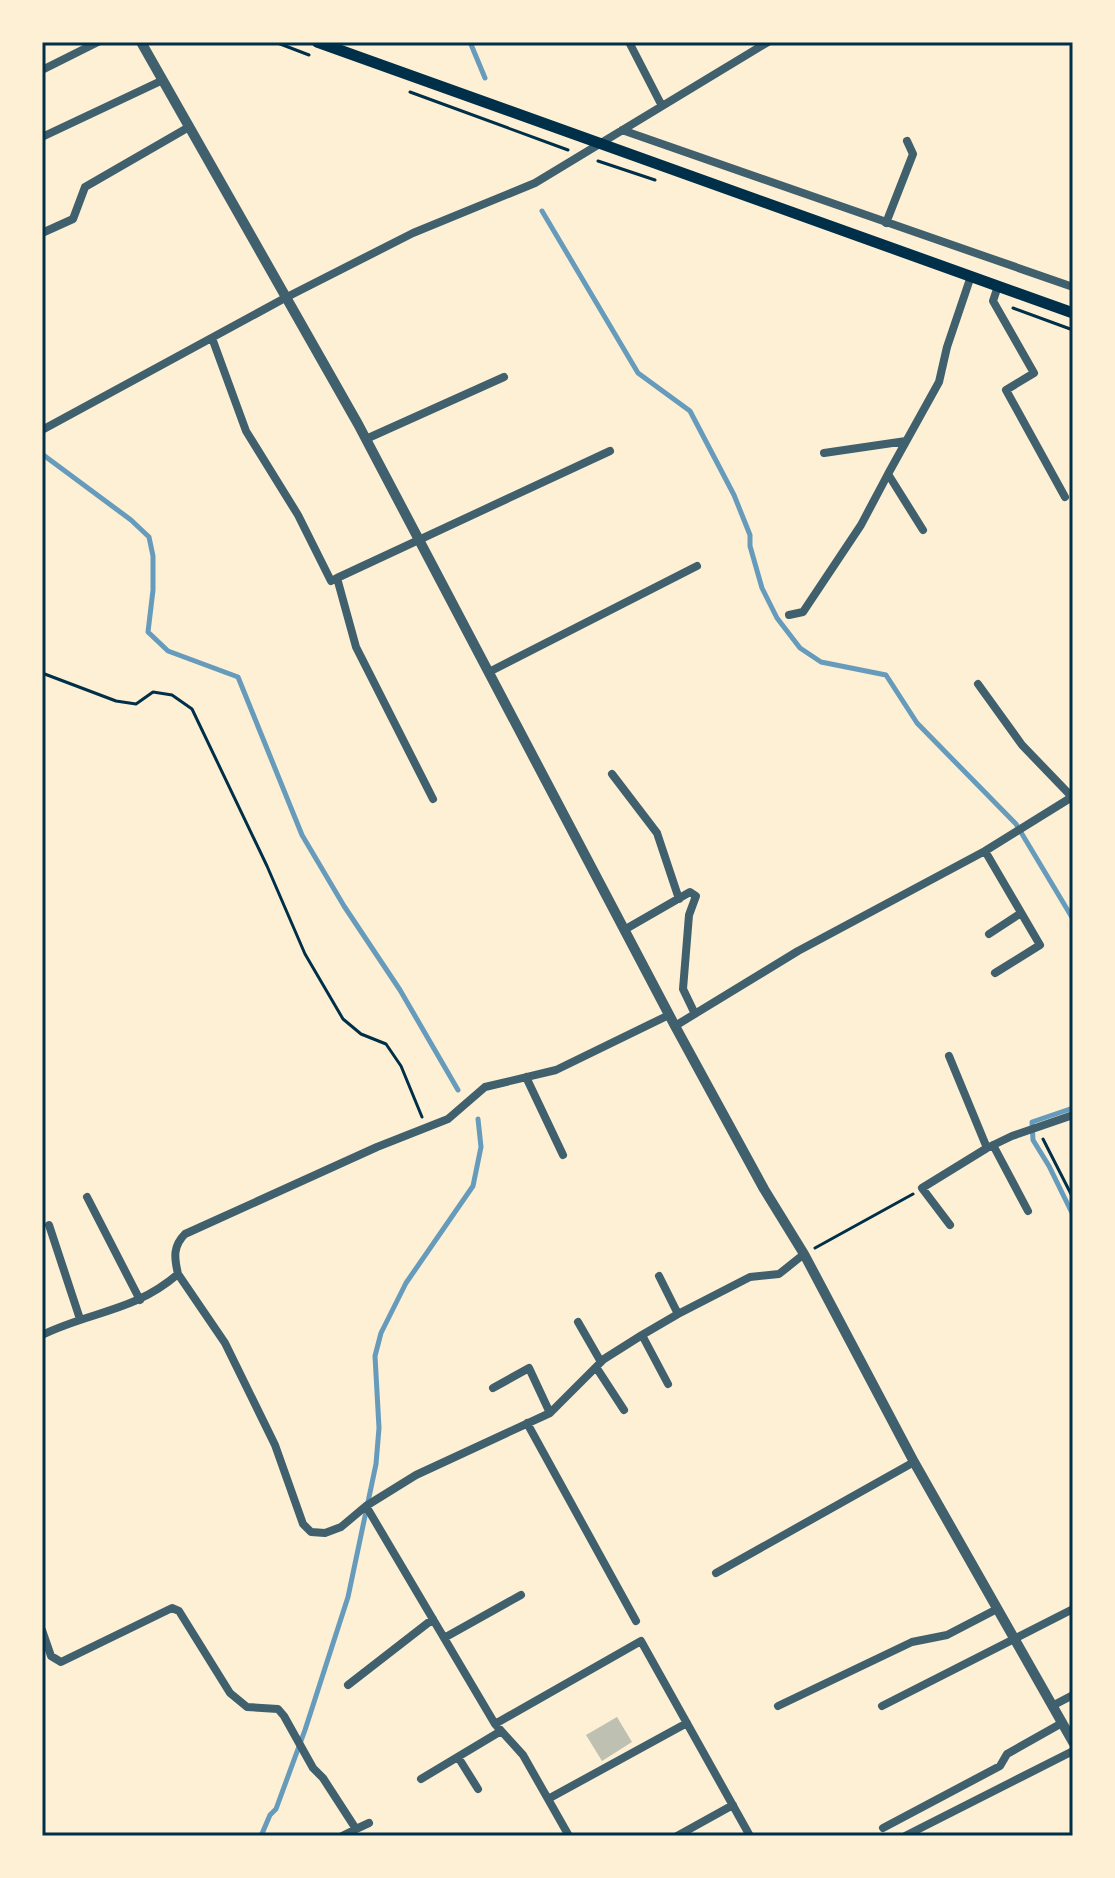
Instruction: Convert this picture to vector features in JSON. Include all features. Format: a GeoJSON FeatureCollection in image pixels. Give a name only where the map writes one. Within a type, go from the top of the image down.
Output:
{"type":"FeatureCollection","features":[{"type":"Feature","properties":{"kind":"main road"},"geometry":{"type":"LineString","coordinates":[[317,42],[1073,313]]}},
{"type":"Feature","properties":{"kind":"street"},"geometry":{"type":"LineString","coordinates":[[42,70],[98,42]]}},
{"type":"Feature","properties":{"kind":"street"},"geometry":{"type":"LineString","coordinates":[[141,42],[366,439],[669,1015],[764,1189],[804,1254],[914,1462],[1073,1742]]}},
{"type":"Feature","properties":{"kind":"street"},"geometry":{"type":"LineString","coordinates":[[629,42],[662,106]]}},
{"type":"Feature","properties":{"kind":"street"},"geometry":{"type":"LineString","coordinates":[[42,430],[285,298],[413,233],[535,183],[768,42]]}},
{"type":"Feature","properties":{"kind":"street"},"geometry":{"type":"LineString","coordinates":[[42,137],[163,80]]}},
{"type":"Feature","properties":{"kind":"street"},"geometry":{"type":"LineString","coordinates":[[42,233],[73,219],[85,187],[189,127]]}},
{"type":"Feature","properties":{"kind":"street"},"geometry":{"type":"LineString","coordinates":[[622,130],[1073,287]]}},
{"type":"Feature","properties":{"kind":"street"},"geometry":{"type":"LineString","coordinates":[[886,223],[913,154],[907,141]]}},
{"type":"Feature","properties":{"kind":"street"},"geometry":{"type":"LineString","coordinates":[[789,615],[803,612],[861,525],[939,382],[947,347],[971,276]]}},
{"type":"Feature","properties":{"kind":"street"},"geometry":{"type":"LineString","coordinates":[[998,286],[993,301],[1034,373],[1006,390],[1065,497]]}},
{"type":"Feature","properties":{"kind":"street"},"geometry":{"type":"LineString","coordinates":[[212,338],[246,431],[298,515],[331,581],[610,451]]}},
{"type":"Feature","properties":{"kind":"street"},"geometry":{"type":"LineString","coordinates":[[366,439],[504,377]]}},
{"type":"Feature","properties":{"kind":"street"},"geometry":{"type":"LineString","coordinates":[[824,453],[906,441]]}},
{"type":"Feature","properties":{"kind":"street"},"geometry":{"type":"LineString","coordinates":[[888,474],[923,530]]}},
{"type":"Feature","properties":{"kind":"street"},"geometry":{"type":"LineString","coordinates":[[489,672],[697,566]]}},
{"type":"Feature","properties":{"kind":"street"},"geometry":{"type":"LineString","coordinates":[[337,578],[356,647],[433,799]]}},
{"type":"Feature","properties":{"kind":"street"},"geometry":{"type":"LineString","coordinates":[[675,1026],[798,951],[985,851],[1072,797],[1022,745],[978,684]]}},
{"type":"Feature","properties":{"kind":"street"},"geometry":{"type":"LineString","coordinates":[[612,774],[657,833],[679,899]]}},
{"type":"Feature","properties":{"kind":"street"},"geometry":{"type":"LineString","coordinates":[[985,851],[1040,945],[995,973]]}},
{"type":"Feature","properties":{"kind":"street"},"geometry":{"type":"LineString","coordinates":[[624,930],[690,892],[696,896],[689,915],[683,989],[695,1014]]}},
{"type":"Feature","properties":{"kind":"street"},"geometry":{"type":"LineString","coordinates":[[989,934],[1021,913]]}},
{"type":"Feature","properties":{"kind":"street"},"geometry":{"type":"LineString","coordinates":[[669,1015],[556,1070],[485,1087],[448,1119],[377,1147],[185,1234],[177,1243],[174,1259],[178,1274],[225,1343],[275,1445],[303,1524],[311,1532],[325,1533],[341,1527],[366,1506],[416,1475],[550,1413],[599,1364],[642,1335],[750,1277],[779,1274],[804,1254]]}},
{"type":"Feature","properties":{"kind":"street"},"geometry":{"type":"LineString","coordinates":[[949,1056],[990,1146],[1028,1211]]}},
{"type":"Feature","properties":{"kind":"street"},"geometry":{"type":"LineString","coordinates":[[526,1077],[563,1155]]}},
{"type":"Feature","properties":{"kind":"street"},"geometry":{"type":"LineString","coordinates":[[950,1225],[922,1188],[990,1146],[1073,1115]]}},
{"type":"Feature","properties":{"kind":"street"},"geometry":{"type":"LineString","coordinates":[[87,1197],[140,1300]]}},
{"type":"Feature","properties":{"kind":"street"},"geometry":{"type":"LineString","coordinates":[[49,1225],[80,1319]]}},
{"type":"Feature","properties":{"kind":"street"},"geometry":{"type":"LineString","coordinates":[[42,1335],[140,1300],[157,1292],[178,1274]]}},
{"type":"Feature","properties":{"kind":"street"},"geometry":{"type":"LineString","coordinates":[[659,1276],[678,1314]]}},
{"type":"Feature","properties":{"kind":"street"},"geometry":{"type":"LineString","coordinates":[[578,1322],[624,1410]]}},
{"type":"Feature","properties":{"kind":"street"},"geometry":{"type":"LineString","coordinates":[[642,1335],[668,1384]]}},
{"type":"Feature","properties":{"kind":"street"},"geometry":{"type":"LineString","coordinates":[[493,1388],[529,1368],[550,1413]]}},
{"type":"Feature","properties":{"kind":"street"},"geometry":{"type":"LineString","coordinates":[[527,1423],[636,1621]]}},
{"type":"Feature","properties":{"kind":"street"},"geometry":{"type":"LineString","coordinates":[[716,1573],[914,1462]]}},
{"type":"Feature","properties":{"kind":"street"},"geometry":{"type":"LineString","coordinates":[[366,1506],[498,1727],[523,1755],[569,1836]]}},
{"type":"Feature","properties":{"kind":"street"},"geometry":{"type":"LineString","coordinates":[[444,1638],[521,1595]]}},
{"type":"Feature","properties":{"kind":"street"},"geometry":{"type":"LineString","coordinates":[[42,1630],[51,1656],[61,1662],[172,1608],[179,1611],[230,1693],[247,1707],[278,1709],[313,1768],[323,1778],[356,1829]]}},
{"type":"Feature","properties":{"kind":"street"},"geometry":{"type":"LineString","coordinates":[[778,1706],[912,1642],[947,1635],[997,1609]]}},
{"type":"Feature","properties":{"kind":"street"},"geometry":{"type":"LineString","coordinates":[[882,1706],[1073,1609]]}},
{"type":"Feature","properties":{"kind":"street"},"geometry":{"type":"LineString","coordinates":[[348,1685],[433,1619]]}},
{"type":"Feature","properties":{"kind":"street"},"geometry":{"type":"LineString","coordinates":[[421,1779],[458,1757],[498,1727],[641,1641],[750,1836]]}},
{"type":"Feature","properties":{"kind":"street"},"geometry":{"type":"LineString","coordinates":[[1052,1706],[1073,1695]]}},
{"type":"Feature","properties":{"kind":"street"},"geometry":{"type":"LineString","coordinates":[[548,1799],[687,1723]]}},
{"type":"Feature","properties":{"kind":"street"},"geometry":{"type":"LineString","coordinates":[[883,1828],[1000,1766],[1007,1754],[1062,1723]]}},
{"type":"Feature","properties":{"kind":"street"},"geometry":{"type":"LineString","coordinates":[[905,1836],[1073,1751]]}},
{"type":"Feature","properties":{"kind":"street"},"geometry":{"type":"LineString","coordinates":[[458,1757],[478,1789]]}},
{"type":"Feature","properties":{"kind":"street"},"geometry":{"type":"LineString","coordinates":[[677,1836],[733,1805]]}},
{"type":"Feature","properties":{"kind":"street"},"geometry":{"type":"LineString","coordinates":[[342,1836],[369,1823]]}},
{"type":"Feature","properties":{"kind":"path"},"geometry":{"type":"LineString","coordinates":[[42,673],[116,701],[136,704],[153,692],[172,695],[192,709],[305,954],[343,1019],[361,1034],[386,1044],[401,1066],[426,1128]]}},
{"type":"Feature","properties":{"kind":"path"},"geometry":{"type":"LineString","coordinates":[[1038,1128],[1073,1198]]}},
{"type":"Feature","properties":{"kind":"path"},"geometry":{"type":"LineString","coordinates":[[804,1254],[920,1190]]}},
{"type":"Feature","properties":{"kind":"building"},"geometry":{"type":"Polygon","coordinates":[[[617,1717],[632,1742],[602,1761],[586,1735],[617,1717]]]}},
{"type":"Feature","properties":{"kind":"waterway"},"geometry":{"type":"LineString","coordinates":[[470,42],[485,78]]}},
{"type":"Feature","properties":{"kind":"waterway"},"geometry":{"type":"LineString","coordinates":[[542,211],[638,373],[690,411],[734,495],[750,535],[750,546],[762,588],[777,618],[800,648],[821,662],[886,675],[917,723],[1016,824],[1073,919]]}},
{"type":"Feature","properties":{"kind":"waterway"},"geometry":{"type":"LineString","coordinates":[[42,454],[149,537],[153,556],[153,590],[148,632],[168,651],[238,677],[302,835],[344,906],[400,990],[458,1090]]}},
{"type":"Feature","properties":{"kind":"waterway"},"geometry":{"type":"LineString","coordinates":[[1073,1108],[1032,1122],[1033,1140],[1073,1215]]}},
{"type":"Feature","properties":{"kind":"waterway"},"geometry":{"type":"LineString","coordinates":[[261,1836],[276,1809],[305,1730],[348,1597],[376,1464],[379,1428],[375,1356],[381,1333],[406,1283],[473,1186],[481,1147],[478,1119]]}}]}
